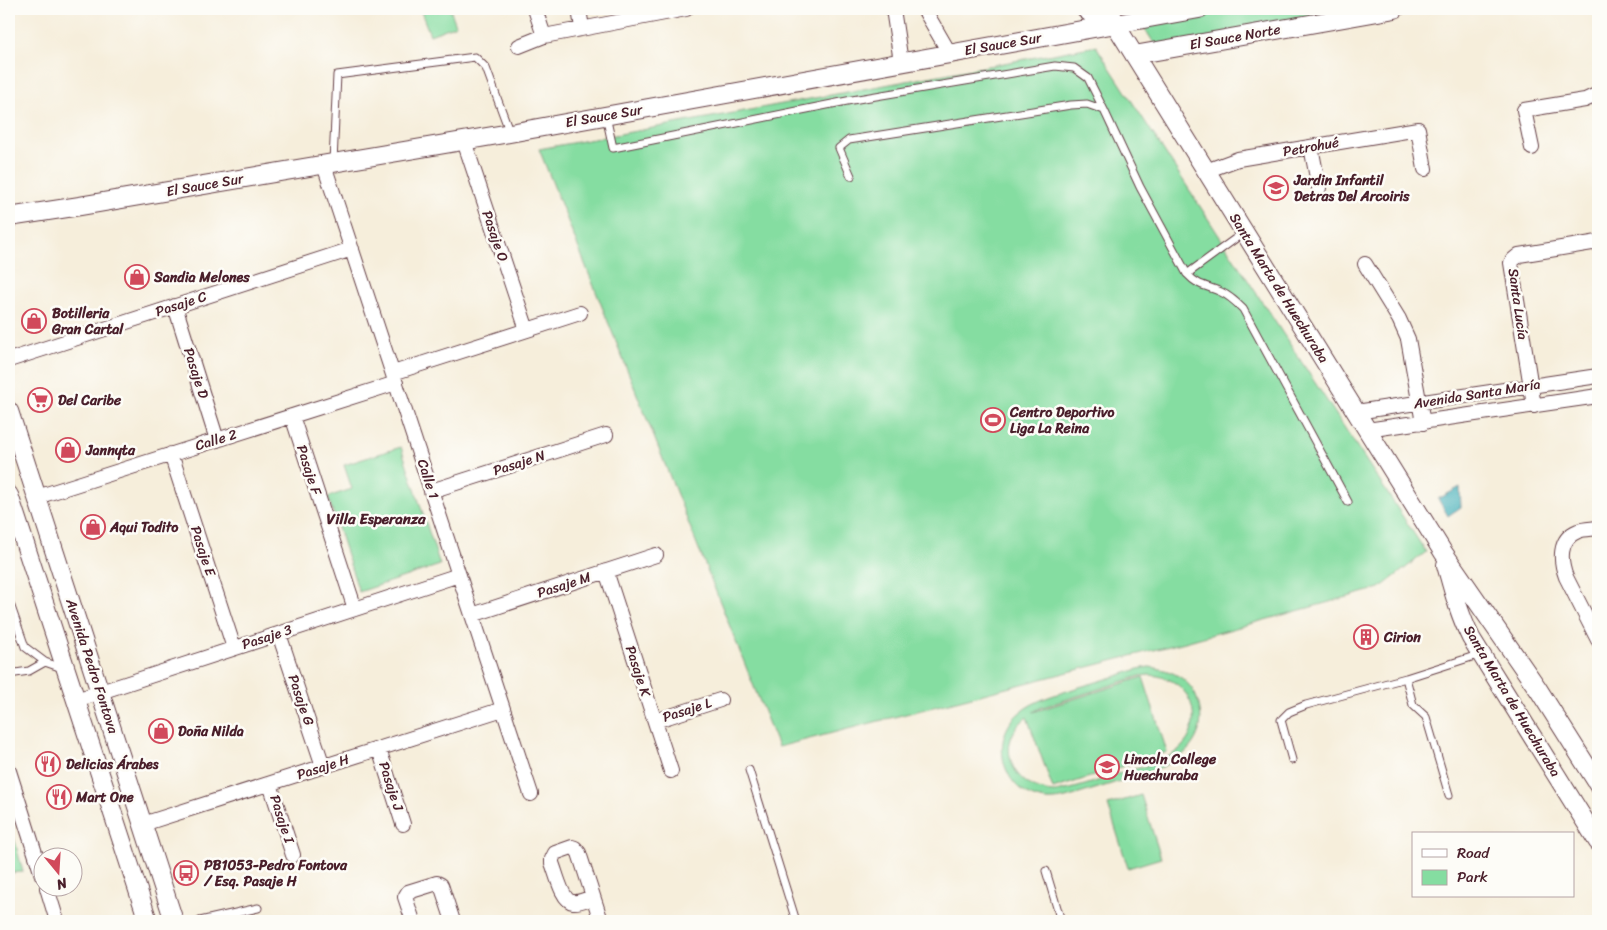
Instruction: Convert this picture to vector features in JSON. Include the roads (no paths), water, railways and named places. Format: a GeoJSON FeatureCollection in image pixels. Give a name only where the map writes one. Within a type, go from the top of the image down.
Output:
{"type":"FeatureCollection","features":[{"type":"Feature","properties":{"kind":"street"},"geometry":{"type":"LineString","coordinates":[[535,9],[544,36]]}},
{"type":"Feature","properties":{"kind":"street"},"geometry":{"type":"LineString","coordinates":[[578,9],[582,28]]}},
{"type":"Feature","properties":{"kind":"street"},"geometry":{"type":"LineString","coordinates":[[520,46],[544,36],[686,9]]}},
{"type":"Feature","properties":{"kind":"street"},"geometry":{"type":"LineString","coordinates":[[893,9],[901,62]]}},
{"type":"Feature","properties":{"kind":"street"},"geometry":{"type":"LineString","coordinates":[[924,9],[950,54]]}},
{"type":"Feature","properties":{"kind":"street"},"geometry":{"type":"LineString","coordinates":[[1086,9],[1094,16],[1112,16]]}},
{"type":"Feature","properties":{"kind":"street","name":"El Sauce Sur"},"geometry":{"type":"LineString","coordinates":[[9,217],[464,141],[950,54],[1112,16],[1199,9]]}},
{"type":"Feature","properties":{"kind":"street","name":"El Sauce Norte"},"geometry":{"type":"LineString","coordinates":[[1134,55],[1395,9]]}},
{"type":"Feature","properties":{"kind":"street","name":"Santa Marta de Huechuraba"},"geometry":{"type":"LineString","coordinates":[[1112,16],[1134,55],[1443,552],[1538,688],[1597,780]]}},
{"type":"Feature","properties":{"kind":"street"},"geometry":{"type":"LineString","coordinates":[[1532,148],[1524,110],[1585,100],[1598,94]]}},
{"type":"Feature","properties":{"kind":"street","name":"Petrohué"},"geometry":{"type":"LineString","coordinates":[[1206,171],[1238,160],[1418,128],[1426,169]]}},
{"type":"Feature","properties":{"kind":"street","name":"Pasaje O"},"geometry":{"type":"LineString","coordinates":[[464,141],[527,330]]}},
{"type":"Feature","properties":{"kind":"street"},"geometry":{"type":"LineString","coordinates":[[1312,147],[1319,188]]}},
{"type":"Feature","properties":{"kind":"street","name":"Calle 1"},"geometry":{"type":"LineString","coordinates":[[329,164],[352,249],[531,794]]}},
{"type":"Feature","properties":{"kind":"street","name":"Santa Lucía"},"geometry":{"type":"LineString","coordinates":[[1534,406],[1511,267],[1513,260],[1519,256],[1598,242]]}},
{"type":"Feature","properties":{"kind":"street","name":"Pasaje C"},"geometry":{"type":"LineString","coordinates":[[9,360],[352,249]]}},
{"type":"Feature","properties":{"kind":"street"},"geometry":{"type":"LineString","coordinates":[[1365,264],[1399,319],[1406,334],[1411,349],[1423,423]]}},
{"type":"Feature","properties":{"kind":"street","name":"Pasaje D"},"geometry":{"type":"LineString","coordinates":[[175,306],[218,440]]}},
{"type":"Feature","properties":{"kind":"street"},"geometry":{"type":"LineString","coordinates":[[395,378],[527,330],[580,313]]}},
{"type":"Feature","properties":{"kind":"street","name":"Avenida Santa María"},"geometry":{"type":"LineString","coordinates":[[1356,412],[1598,376]]}},
{"type":"Feature","properties":{"kind":"street","name":"Calle 2"},"geometry":{"type":"LineString","coordinates":[[36,497],[292,416],[395,378]]}},
{"type":"Feature","properties":{"kind":"street","name":"Avenida Santa María"},"geometry":{"type":"LineString","coordinates":[[1367,430],[1598,396]]}},
{"type":"Feature","properties":{"kind":"street","name":"Avenida Pedro Fontova"},"geometry":{"type":"LineString","coordinates":[[9,412],[174,921]]}},
{"type":"Feature","properties":{"kind":"street","name":"Pasaje F"},"geometry":{"type":"LineString","coordinates":[[292,416],[354,609]]}},
{"type":"Feature","properties":{"kind":"street","name":"Pasaje N"},"geometry":{"type":"LineString","coordinates":[[431,491],[606,435]]}},
{"type":"Feature","properties":{"kind":"street","name":"Pasaje E"},"geometry":{"type":"LineString","coordinates":[[171,454],[234,648]]}},
{"type":"Feature","properties":{"kind":"street","name":"Avenida Pedro Fontova"},"geometry":{"type":"LineString","coordinates":[[9,495],[148,921]]}},
{"type":"Feature","properties":{"kind":"street"},"geometry":{"type":"LineString","coordinates":[[1598,528],[1578,532],[1566,540],[1563,546],[1562,561],[1566,577],[1598,640]]}},
{"type":"Feature","properties":{"kind":"street","name":"Santa Marta de Huechuraba"},"geometry":{"type":"LineString","coordinates":[[1443,552],[1456,603],[1481,654],[1598,842]]}},
{"type":"Feature","properties":{"kind":"street","name":"Pasaje M"},"geometry":{"type":"LineString","coordinates":[[472,615],[656,555]]}},
{"type":"Feature","properties":{"kind":"street","name":"Pasaje K"},"geometry":{"type":"LineString","coordinates":[[606,571],[672,771]]}},
{"type":"Feature","properties":{"kind":"street","name":"Pasaje 3"},"geometry":{"type":"LineString","coordinates":[[76,700],[459,575]]}},
{"type":"Feature","properties":{"kind":"street","name":"Pasaje G"},"geometry":{"type":"LineString","coordinates":[[279,634],[324,766]]}},
{"type":"Feature","properties":{"kind":"street","name":"Pasaje L"},"geometry":{"type":"LineString","coordinates":[[655,721],[720,700]]}},
{"type":"Feature","properties":{"kind":"street","name":"Pasaje H"},"geometry":{"type":"LineString","coordinates":[[143,824],[503,709]]}},
{"type":"Feature","properties":{"kind":"street","name":"Pasaje J"},"geometry":{"type":"LineString","coordinates":[[379,749],[404,824]]}},
{"type":"Feature","properties":{"kind":"street"},"geometry":{"type":"LineString","coordinates":[[9,771],[33,848]]}},
{"type":"Feature","properties":{"kind":"street","name":"Pasaje I"},"geometry":{"type":"LineString","coordinates":[[270,784],[293,855]]}},
{"type":"Feature","properties":{"kind":"street"},"geometry":{"type":"LineString","coordinates":[[413,921],[405,894],[437,883],[441,886],[453,921]]}},
{"type":"Feature","properties":{"kind":"street"},"geometry":{"type":"LineString","coordinates":[[593,897],[601,921]]}},
{"type":"Feature","properties":{"kind":"street"},"geometry":{"type":"LineString","coordinates":[[50,898],[58,921]]}},
{"type":"Feature","properties":{"kind":"lane"},"geometry":{"type":"LineString","coordinates":[[329,164],[337,75],[475,57],[486,68],[510,133]]}},
{"type":"Feature","properties":{"kind":"lane"},"geometry":{"type":"LineString","coordinates":[[606,116],[613,148],[852,100],[1055,66],[1074,68],[1088,78],[1140,186],[1187,274],[1194,282],[1231,297],[1243,310],[1348,502]]}},
{"type":"Feature","properties":{"kind":"lane"},"geometry":{"type":"LineString","coordinates":[[851,176],[839,148],[848,140],[1071,104],[1087,104],[1104,110]]}},
{"type":"Feature","properties":{"kind":"lane"},"geometry":{"type":"LineString","coordinates":[[1187,274],[1244,233]]}},
{"type":"Feature","properties":{"kind":"lane"},"geometry":{"type":"LineString","coordinates":[[9,601],[25,647],[45,662],[66,670]]}},
{"type":"Feature","properties":{"kind":"lane"},"geometry":{"type":"LineString","coordinates":[[1292,760],[1281,720],[1289,712],[1306,705],[1406,678],[1481,654]]}},
{"type":"Feature","properties":{"kind":"lane"},"geometry":{"type":"LineString","coordinates":[[9,674],[28,671],[45,662]]}},
{"type":"Feature","properties":{"kind":"lane"},"geometry":{"type":"LineString","coordinates":[[1406,678],[1413,705],[1426,717],[1449,795]]}},
{"type":"Feature","properties":{"kind":"lane"},"geometry":{"type":"LineString","coordinates":[[749,770],[796,921]]}},
{"type":"Feature","properties":{"kind":"lane"},"geometry":{"type":"LineString","coordinates":[[1046,871],[1061,921]]}},
{"type":"Feature","properties":{"kind":"lane"},"geometry":{"type":"LineString","coordinates":[[200,921],[258,908]]}},
{"type":"Feature","properties":{"kind":"water"},"geometry":{"type":"Polygon","coordinates":[[[1460,487],[1461,507],[1448,516],[1438,499],[1460,487]]]}},
{"type":"Feature","properties":{"kind":"place","name":"Jardin Infantil Detras Del Arcoiris"},"geometry":{"type":"Point","coordinates":[1276,188]}},
{"type":"Feature","properties":{"kind":"place","name":"Sandia Melones"},"geometry":{"type":"Point","coordinates":[137,277]}},
{"type":"Feature","properties":{"kind":"place","name":"Botilleria Gran Cartal"},"geometry":{"type":"Point","coordinates":[34,321]}},
{"type":"Feature","properties":{"kind":"place","name":"Del Caribe"},"geometry":{"type":"Point","coordinates":[40,400]}},
{"type":"Feature","properties":{"kind":"place","name":"Centro Deportivo Liga La Reina"},"geometry":{"type":"Point","coordinates":[993,420]}},
{"type":"Feature","properties":{"kind":"place","name":"Jannyta"},"geometry":{"type":"Point","coordinates":[68,450]}},
{"type":"Feature","properties":{"kind":"place","name":"Aqui Todito"},"geometry":{"type":"Point","coordinates":[93,527]}},
{"type":"Feature","properties":{"kind":"place","name":"Cirion"},"geometry":{"type":"Point","coordinates":[1366,637]}},
{"type":"Feature","properties":{"kind":"place","name":"Doña Nilda"},"geometry":{"type":"Point","coordinates":[161,731]}},
{"type":"Feature","properties":{"kind":"place","name":"Delicias Árabes"},"geometry":{"type":"Point","coordinates":[48,764]}},
{"type":"Feature","properties":{"kind":"place","name":"Lincoln College Huechuraba"},"geometry":{"type":"Point","coordinates":[1107,767]}},
{"type":"Feature","properties":{"kind":"place","name":"Mart One"},"geometry":{"type":"Point","coordinates":[59,797]}},
{"type":"Feature","properties":{"kind":"place","name":"PB1053-Pedro Fontova / Esq. Pasaje H"},"geometry":{"type":"Point","coordinates":[186,873]}},
{"type":"Feature","properties":{"kind":"district","name":"Villa Esperanza"},"geometry":{"type":"Point","coordinates":[376,519]}}]}
